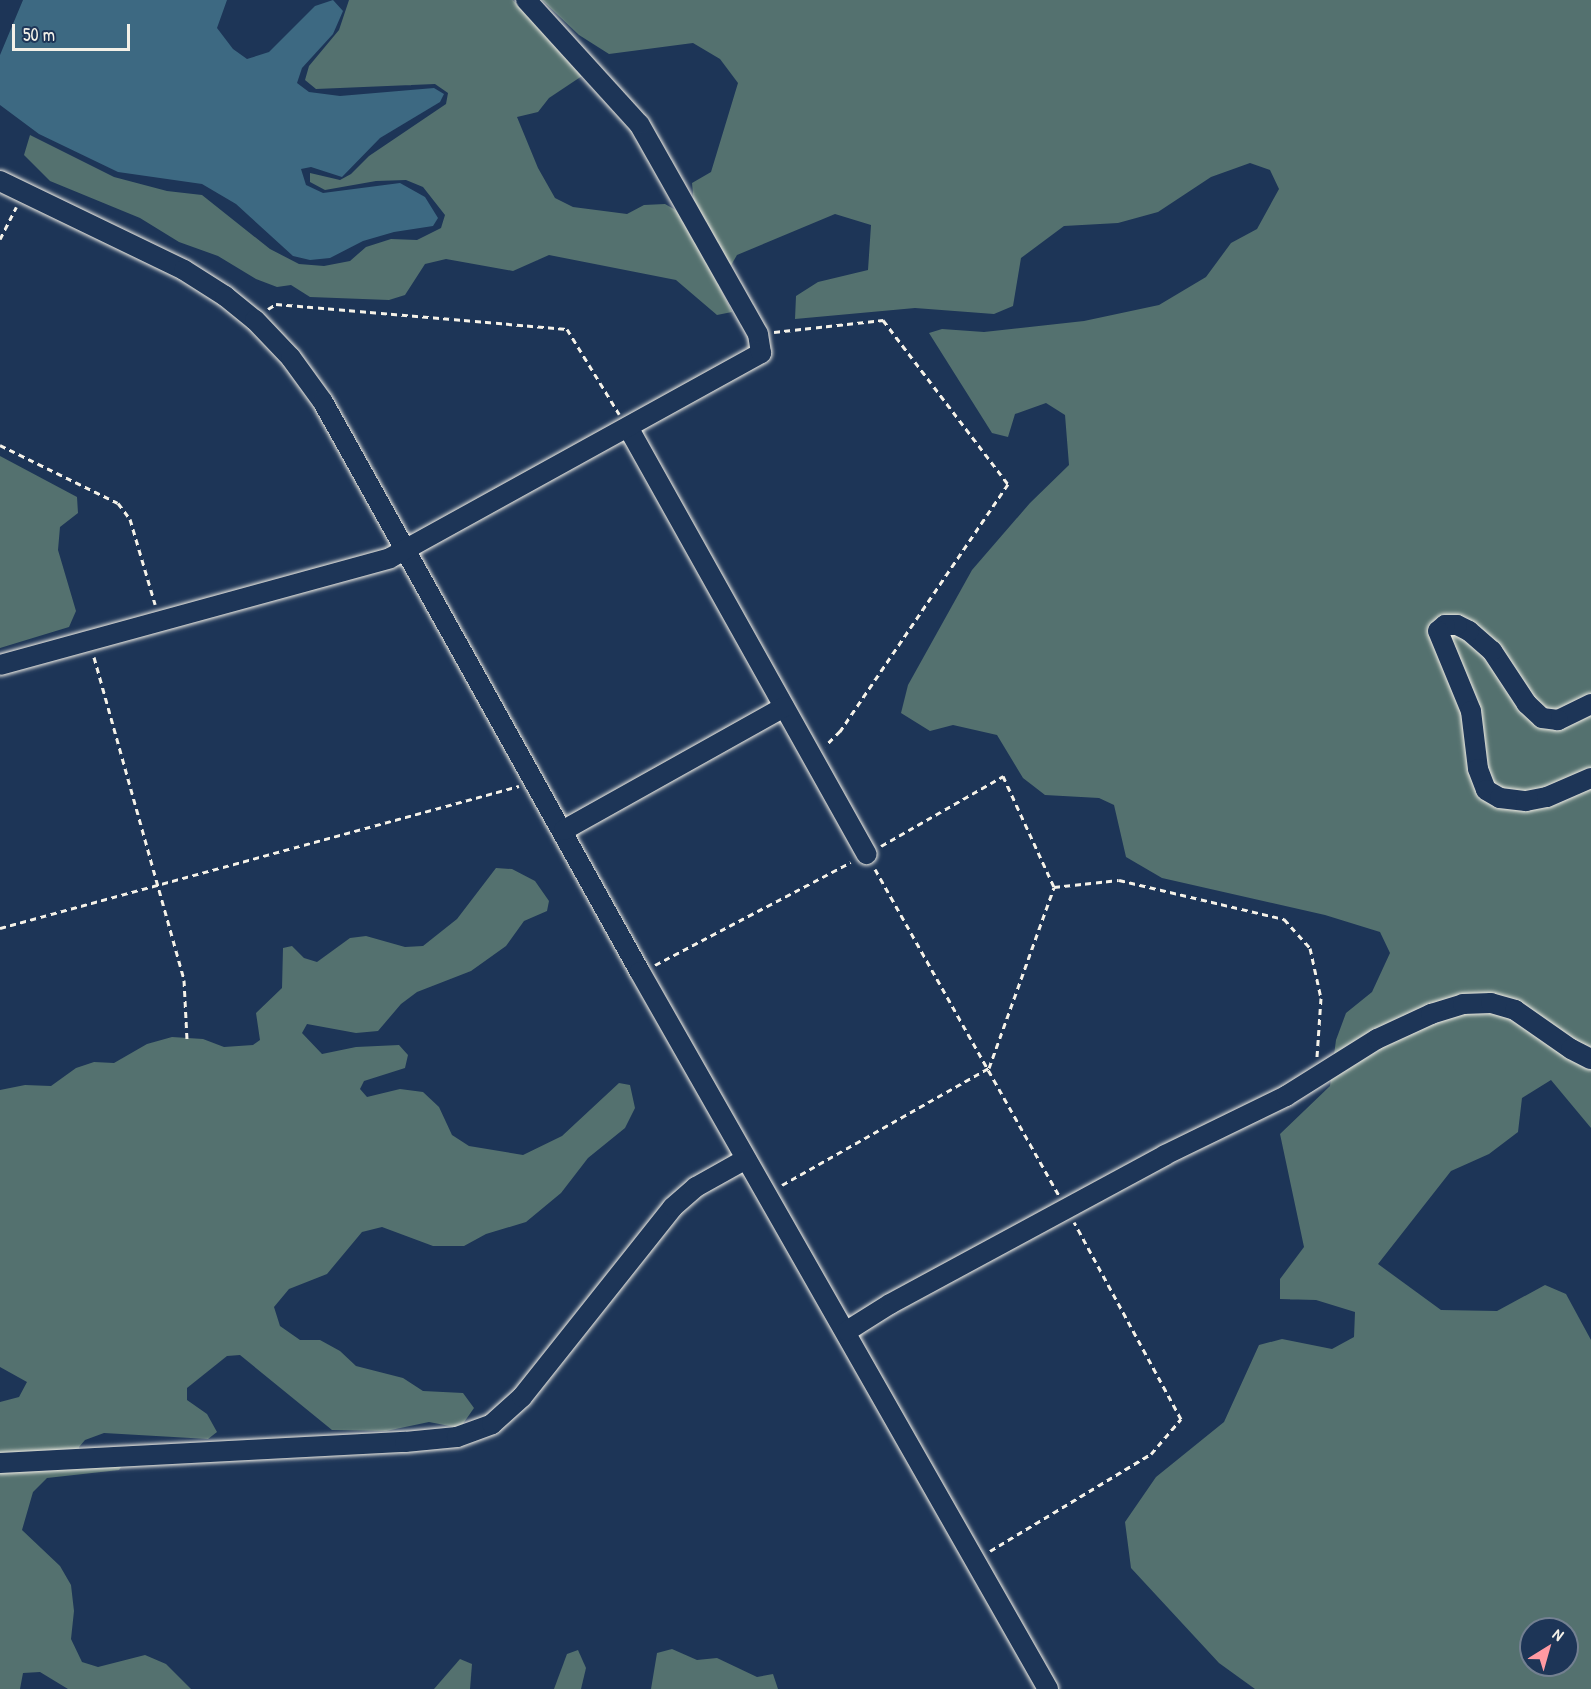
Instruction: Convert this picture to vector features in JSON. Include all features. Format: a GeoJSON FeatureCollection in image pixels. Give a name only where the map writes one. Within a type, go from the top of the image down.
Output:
{"type":"FeatureCollection","features":[{"type":"Feature","properties":{"kind":"street"},"geometry":{"type":"LineString","coordinates":[[0,665],[160,623],[390,558],[628,429],[761,353],[758,334],[639,124],[526,0]]}},
{"type":"Feature","properties":{"kind":"street"},"geometry":{"type":"LineString","coordinates":[[0,181],[22,195],[184,270],[255,320],[291,358],[323,402],[564,830],[640,972],[847,1331],[1048,1689]]}},
{"type":"Feature","properties":{"kind":"street"},"geometry":{"type":"LineString","coordinates":[[628,429],[784,707],[814,756],[867,855]]}},
{"type":"Feature","properties":{"kind":"street"},"geometry":{"type":"LineString","coordinates":[[1591,704],[1558,720],[1542,718],[1527,704],[1492,651],[1457,625],[1445,625],[1438,631],[1471,711],[1478,769],[1486,790],[1500,798],[1526,801],[1547,797],[1591,778]]}},
{"type":"Feature","properties":{"kind":"street"},"geometry":{"type":"LineString","coordinates":[[564,830],[784,707]]}},
{"type":"Feature","properties":{"kind":"street"},"geometry":{"type":"LineString","coordinates":[[847,1331],[890,1304],[1068,1211],[1166,1155],[1286,1096],[1377,1039],[1463,1004],[1491,1003],[1515,1010],[1570,1049],[1591,1059]]}},
{"type":"Feature","properties":{"kind":"street"},"geometry":{"type":"LineString","coordinates":[[0,1463],[405,1442],[457,1437],[492,1424],[522,1397],[674,1207],[696,1186],[746,1159]]}},
{"type":"Feature","properties":{"kind":"path"},"geometry":{"type":"LineString","coordinates":[[0,239],[22,195]]}},
{"type":"Feature","properties":{"kind":"path"},"geometry":{"type":"LineString","coordinates":[[255,320],[276,304],[567,329],[628,429]]}},
{"type":"Feature","properties":{"kind":"path"},"geometry":{"type":"LineString","coordinates":[[758,334],[884,320],[1008,484],[840,730],[814,756]]}},
{"type":"Feature","properties":{"kind":"path"},"geometry":{"type":"LineString","coordinates":[[0,445],[118,503],[130,519],[160,623]]}},
{"type":"Feature","properties":{"kind":"path"},"geometry":{"type":"LineString","coordinates":[[90,641],[184,980],[187,1039]]}},
{"type":"Feature","properties":{"kind":"path"},"geometry":{"type":"LineString","coordinates":[[640,972],[867,855],[1002,776],[1054,887],[989,1068],[767,1193]]}},
{"type":"Feature","properties":{"kind":"path"},"geometry":{"type":"LineString","coordinates":[[0,928],[536,780]]}},
{"type":"Feature","properties":{"kind":"path"},"geometry":{"type":"LineString","coordinates":[[867,855],[989,1068],[1181,1419],[1151,1454],[975,1560]]}},
{"type":"Feature","properties":{"kind":"path"},"geometry":{"type":"LineString","coordinates":[[1054,887],[1119,880],[1284,919],[1310,948],[1321,998],[1317,1076]]}},
{"type":"Feature","properties":{"kind":"green space"},"geometry":{"type":"Polygon","coordinates":[[[349,0],[513,0],[582,76],[549,98],[538,112],[517,117],[538,168],[555,198],[573,207],[627,214],[644,205],[665,204],[679,212],[694,204],[692,183],[711,172],[738,83],[720,59],[693,43],[609,54],[579,35],[542,0],[1591,0],[1591,1128],[1551,1080],[1522,1098],[1518,1132],[1489,1154],[1451,1171],[1378,1264],[1441,1310],[1497,1311],[1545,1285],[1566,1294],[1591,1340],[1591,1689],[1255,1689],[1219,1663],[1131,1568],[1125,1522],[1156,1477],[1224,1422],[1259,1345],[1282,1339],[1332,1349],[1354,1337],[1355,1312],[1316,1300],[1280,1299],[1280,1279],[1304,1247],[1280,1134],[1330,1086],[1336,1040],[1346,1013],[1372,992],[1390,953],[1380,932],[1325,915],[1162,878],[1126,857],[1114,805],[1099,798],[1045,795],[1023,778],[997,735],[953,725],[930,731],[901,713],[908,685],[972,570],[1030,503],[1069,465],[1065,415],[1046,403],[1015,414],[1008,437],[992,433],[929,333],[942,329],[984,332],[1084,321],[1159,305],[1206,277],[1231,243],[1257,229],[1279,189],[1270,170],[1250,163],[1211,177],[1158,212],[1118,223],[1064,226],[1021,258],[1013,306],[994,314],[915,308],[795,319],[796,296],[818,282],[868,270],[871,225],[835,214],[737,255],[719,286],[732,312],[717,315],[676,280],[549,255],[513,271],[446,259],[425,264],[405,295],[389,300],[310,297],[291,285],[277,287],[256,279],[218,256],[179,242],[140,218],[50,181],[24,155],[30,135],[114,177],[167,191],[202,195],[270,249],[299,264],[324,266],[350,261],[366,247],[391,239],[417,240],[441,228],[445,215],[423,187],[406,180],[376,181],[325,190],[310,182],[310,173],[340,180],[351,174],[369,156],[446,104],[448,93],[435,84],[316,89],[305,80],[309,66],[339,30],[349,0]]]}},
{"type":"Feature","properties":{"kind":"green space"},"geometry":{"type":"Polygon","coordinates":[[[0,456],[77,497],[78,513],[60,527],[58,550],[76,611],[69,627],[0,648],[0,456]]]}},
{"type":"Feature","properties":{"kind":"green space"},"geometry":{"type":"Polygon","coordinates":[[[496,868],[512,869],[535,881],[549,901],[547,911],[524,921],[506,946],[471,971],[417,992],[401,1004],[378,1031],[356,1033],[307,1024],[302,1033],[322,1054],[356,1047],[399,1045],[408,1055],[405,1068],[364,1081],[360,1089],[367,1097],[400,1089],[423,1092],[439,1107],[452,1135],[469,1146],[523,1155],[562,1136],[619,1083],[630,1085],[635,1108],[625,1128],[588,1158],[561,1193],[526,1222],[486,1234],[464,1246],[433,1246],[382,1227],[362,1232],[327,1274],[289,1289],[274,1307],[280,1326],[300,1340],[320,1340],[340,1351],[356,1366],[403,1378],[423,1391],[463,1393],[474,1408],[460,1428],[429,1422],[386,1431],[332,1430],[240,1355],[227,1356],[187,1388],[187,1400],[207,1414],[217,1432],[208,1439],[104,1433],[85,1440],[79,1447],[83,1464],[124,1463],[119,1470],[47,1478],[33,1492],[22,1530],[60,1566],[71,1585],[74,1611],[71,1639],[82,1662],[98,1667],[145,1655],[166,1664],[191,1689],[68,1689],[40,1672],[23,1673],[20,1689],[0,1689],[0,1402],[19,1397],[27,1382],[0,1367],[0,1090],[25,1085],[51,1086],[76,1068],[94,1062],[114,1063],[147,1044],[172,1037],[203,1039],[224,1047],[253,1045],[260,1040],[256,1013],[282,988],[283,948],[292,946],[304,958],[317,962],[350,938],[366,936],[405,947],[423,946],[457,919],[496,868]]]}},
{"type":"Feature","properties":{"kind":"green space"},"geometry":{"type":"Polygon","coordinates":[[[672,1649],[697,1660],[717,1658],[757,1677],[773,1674],[778,1689],[651,1689],[657,1653],[672,1649]]]}},
{"type":"Feature","properties":{"kind":"green space"},"geometry":{"type":"Polygon","coordinates":[[[578,1650],[586,1668],[581,1689],[554,1689],[567,1654],[578,1650]]]}},
{"type":"Feature","properties":{"kind":"green space"},"geometry":{"type":"Polygon","coordinates":[[[460,1659],[472,1664],[470,1689],[434,1689],[460,1659]]]}},
{"type":"Feature","properties":{"kind":"water"},"geometry":{"type":"Polygon","coordinates":[[[23,0],[227,0],[217,28],[233,49],[247,59],[269,52],[315,6],[333,0],[343,11],[333,34],[302,68],[297,83],[309,92],[340,96],[434,88],[444,94],[440,102],[380,138],[342,177],[311,167],[301,169],[306,185],[323,193],[400,183],[425,197],[438,218],[433,226],[394,232],[363,241],[330,258],[310,260],[293,256],[236,204],[202,184],[118,172],[39,134],[0,105],[0,55],[23,0]]]}}]}
